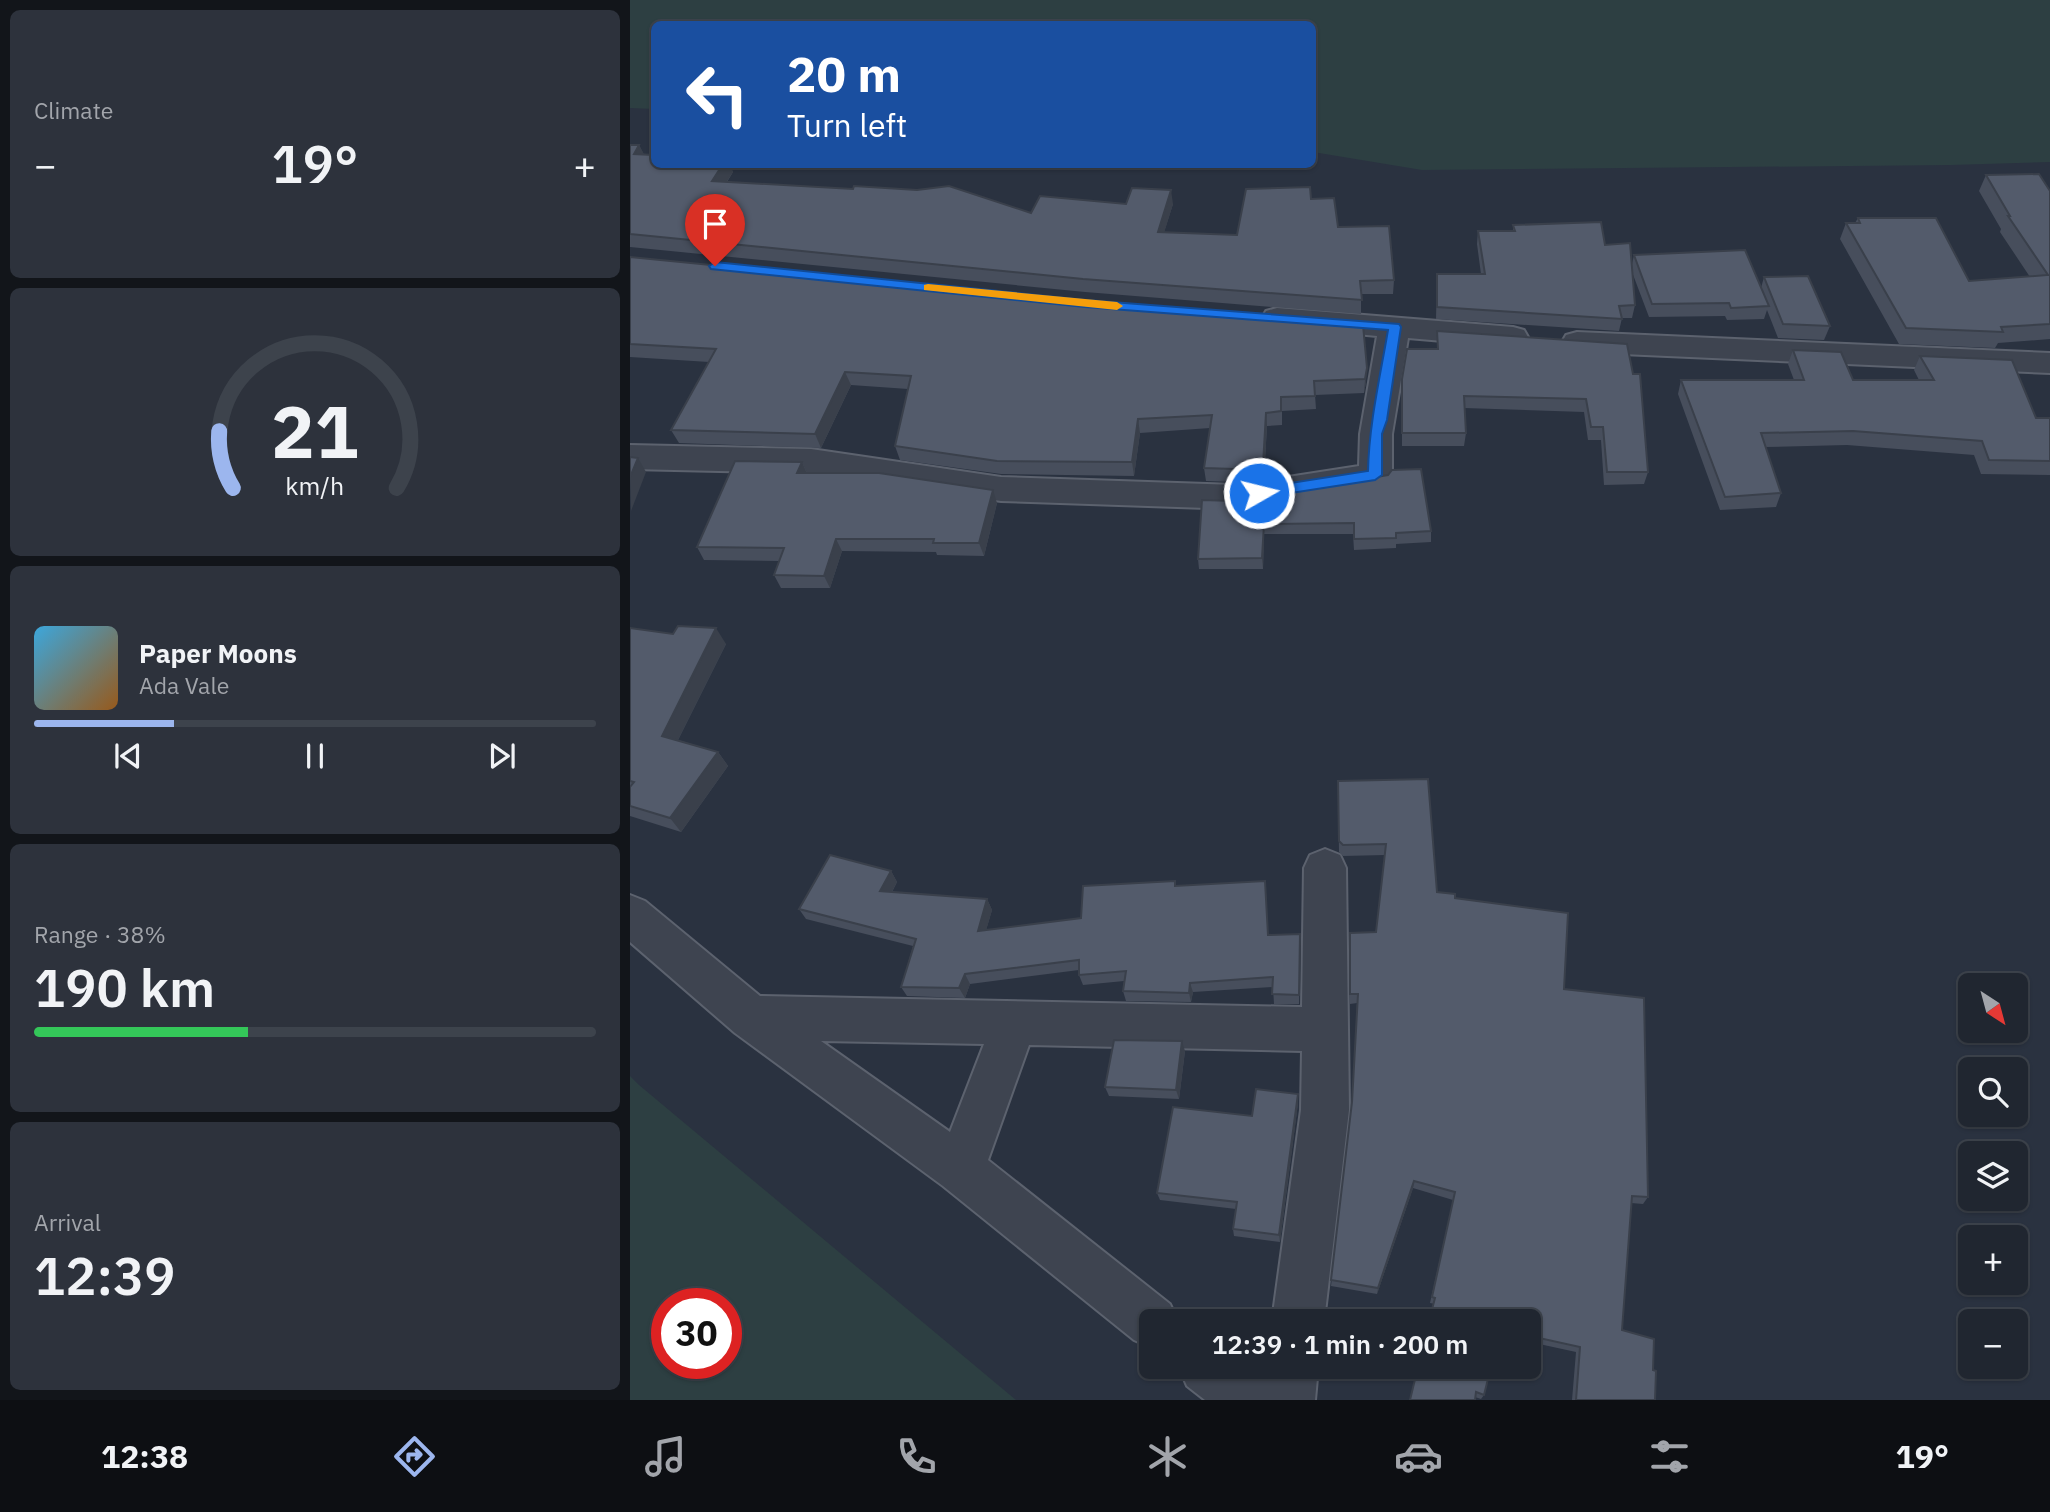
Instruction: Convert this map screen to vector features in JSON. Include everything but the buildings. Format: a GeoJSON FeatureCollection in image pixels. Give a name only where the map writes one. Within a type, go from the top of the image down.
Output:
{"type":"FeatureCollection","features":[{"type":"Feature","properties":{"kind":"street"},"geometry":{"type":"LineString","coordinates":[[1247,316],[1544,340],[2050,363]]}},
{"type":"Feature","properties":{"kind":"street"},"geometry":{"type":"LineString","coordinates":[[630,457],[811,461],[1001,489],[1222,496],[1353,479],[1375,475],[1376,434],[1394,327]]}},
{"type":"Feature","properties":{"kind":"street"},"geometry":{"type":"LineString","coordinates":[[1300,1309],[1325,1110],[1325,868]]}},
{"type":"Feature","properties":{"kind":"street"},"geometry":{"type":"LineString","coordinates":[[630,915],[751,1018],[960,1169],[1139,1312]]}},
{"type":"Feature","properties":{"kind":"street"},"geometry":{"type":"LineString","coordinates":[[751,1018],[1323,1030]]}},
{"type":"Feature","properties":{"kind":"street"},"geometry":{"type":"LineString","coordinates":[[960,1169],[1014,1025]]}},
{"type":"Feature","properties":{"kind":"street"},"geometry":{"type":"LineString","coordinates":[[1221,1379],[1247,1400]]}},
{"type":"Feature","properties":{"kind":"street"},"geometry":{"type":"LineString","coordinates":[[1287,1400],[1290,1379]]}},
{"type":"Feature","properties":{"kind":"shaded area"},"geometry":{"type":"Polygon","coordinates":[[[630,0],[2050,0],[2050,162],[1422,170],[1316,152],[1316,21],[651,21],[651,109],[630,108],[630,0]]]}},
{"type":"Feature","properties":{"kind":"shaded area"},"geometry":{"type":"Polygon","coordinates":[[[630,1076],[639,1085],[1016,1400],[630,1400],[630,1076]]]}},
{"type":"Feature","properties":{"kind":"slow traffic"},"geometry":{"type":"LineString","coordinates":[[928,288],[1117,306]]}},
{"type":"Feature","properties":{"kind":"route"},"geometry":{"type":"LineString","coordinates":[[715,266],[1085,304],[1394,327],[1376,434],[1373,466],[1375,475],[1259,493]]}}]}
